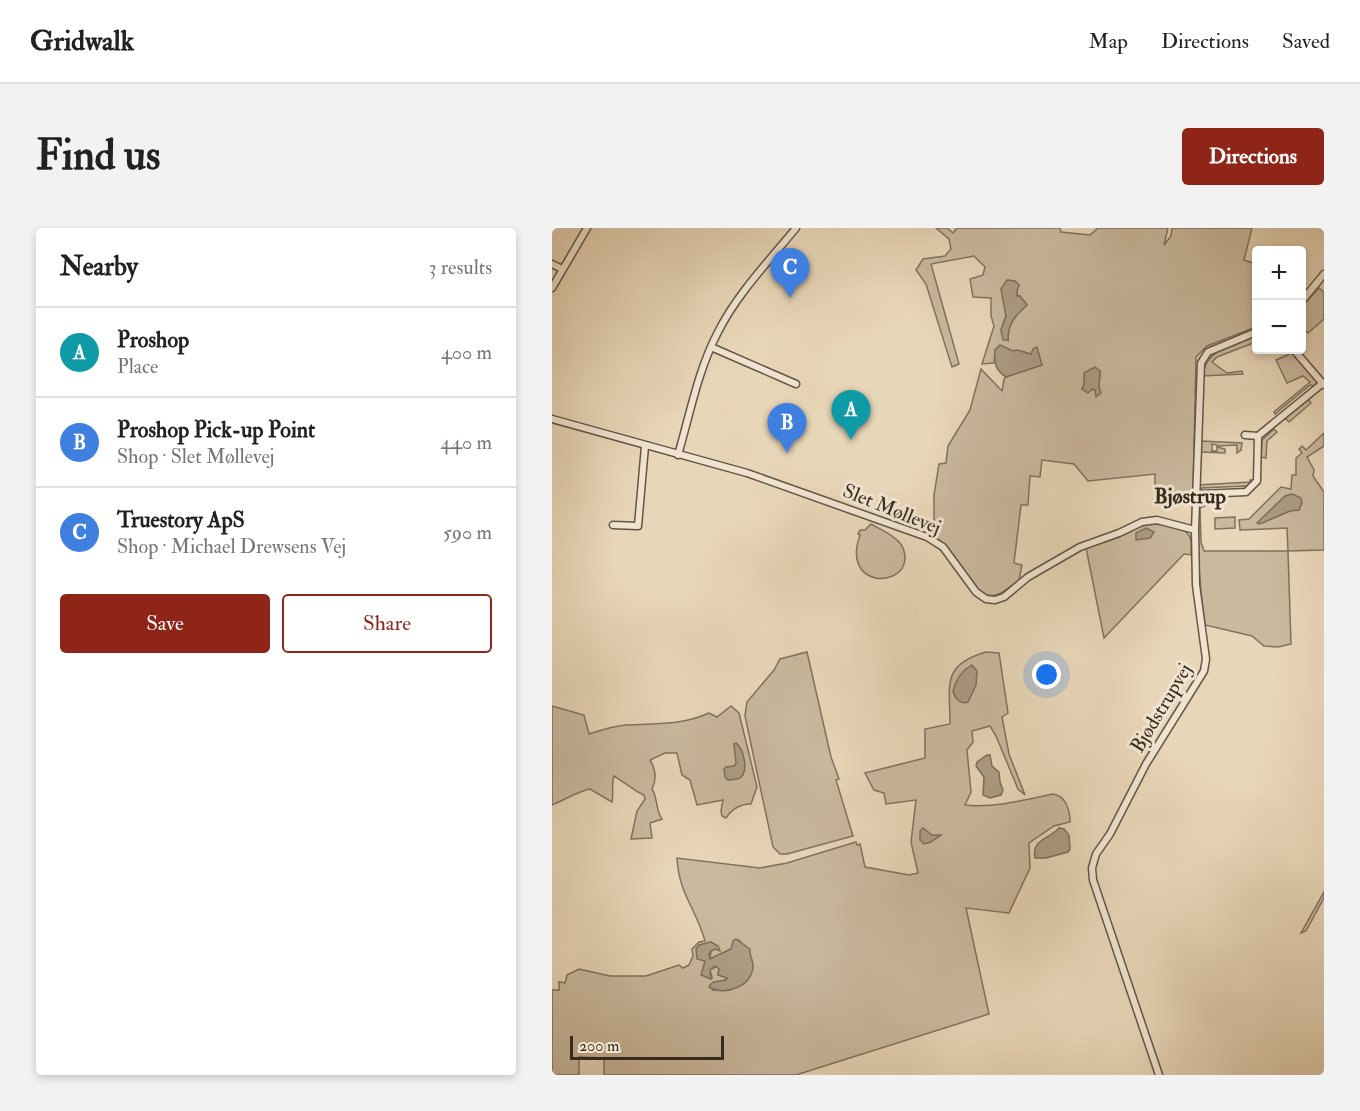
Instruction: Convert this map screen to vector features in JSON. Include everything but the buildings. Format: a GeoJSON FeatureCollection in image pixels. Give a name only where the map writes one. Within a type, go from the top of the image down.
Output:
{"type":"FeatureCollection","features":[{"type":"Feature","properties":{"kind":"street"},"geometry":{"type":"LineString","coordinates":[[552,288],[587,228]]}},
{"type":"Feature","properties":{"kind":"street"},"geometry":{"type":"LineString","coordinates":[[678,455],[701,373],[727,316],[796,228]]}},
{"type":"Feature","properties":{"kind":"street"},"geometry":{"type":"LineString","coordinates":[[552,264],[562,269]]}},
{"type":"Feature","properties":{"kind":"street"},"geometry":{"type":"LineString","coordinates":[[1303,300],[1324,274]]}},
{"type":"Feature","properties":{"kind":"street","name":"Bjødstrupvej"},"geometry":{"type":"LineString","coordinates":[[1159,1075],[1093,880],[1092,868],[1096,854],[1116,825],[1146,765],[1204,671],[1205,654],[1196,585],[1195,530],[1201,363],[1208,352],[1252,334]]}},
{"type":"Feature","properties":{"kind":"street"},"geometry":{"type":"LineString","coordinates":[[711,347],[796,384]]}},
{"type":"Feature","properties":{"kind":"street"},"geometry":{"type":"LineString","coordinates":[[1245,435],[1258,436],[1324,384],[1298,354]]}},
{"type":"Feature","properties":{"kind":"street","name":"Slet Møllevej"},"geometry":{"type":"LineString","coordinates":[[552,419],[747,473],[927,537],[943,547],[976,592],[991,600],[1004,597],[1028,577],[1080,547],[1142,522],[1157,520],[1195,530]]}},
{"type":"Feature","properties":{"kind":"street"},"geometry":{"type":"LineString","coordinates":[[1202,494],[1246,492],[1257,481],[1258,436]]}},
{"type":"Feature","properties":{"kind":"street"},"geometry":{"type":"LineString","coordinates":[[613,525],[638,526],[645,446]]}},
{"type":"Feature","properties":{"kind":"shaded area"},"geometry":{"type":"Polygon","coordinates":[[[936,228],[947,228],[953,233],[957,228],[1060,228],[1061,232],[1090,235],[1098,228],[1168,228],[1164,245],[1171,236],[1172,228],[1252,228],[1244,260],[1252,263],[1252,329],[1207,346],[1196,357],[1193,494],[1155,489],[1155,474],[1088,481],[1074,464],[1042,460],[1040,477],[1030,476],[1028,505],[1021,505],[1014,563],[1022,565],[1019,580],[1005,591],[995,595],[984,594],[979,590],[947,547],[936,537],[934,495],[939,464],[946,463],[948,446],[970,410],[981,369],[1002,391],[1006,377],[1042,365],[1025,352],[1013,351],[1000,346],[995,350],[994,363],[982,364],[994,326],[991,316],[991,298],[973,297],[970,279],[983,275],[985,267],[974,256],[931,264],[959,364],[952,367],[926,284],[916,270],[923,259],[945,256],[951,249],[949,239],[936,228]],[[1008,280],[1002,289],[1006,316],[1001,330],[1008,340],[1009,328],[1013,320],[1027,305],[1020,296],[1017,296],[1019,285],[1008,280]],[[1100,371],[1082,389],[1096,390],[1099,387],[1100,371]]]}},
{"type":"Feature","properties":{"kind":"shaded area"},"geometry":{"type":"Polygon","coordinates":[[[1007,280],[1015,281],[1019,285],[1017,296],[1020,296],[1027,305],[1013,320],[1008,340],[1003,340],[1001,330],[1006,316],[1001,289],[1007,280]]]}},
{"type":"Feature","properties":{"kind":"shaded area"},"geometry":{"type":"Polygon","coordinates":[[[1319,288],[1324,292],[1324,319],[1308,333],[1306,331],[1306,302],[1319,288]]]}},
{"type":"Feature","properties":{"kind":"shaded area"},"geometry":{"type":"Polygon","coordinates":[[[1252,337],[1252,344],[1217,357],[1212,362],[1227,373],[1242,371],[1243,374],[1202,376],[1209,359],[1230,345],[1252,337]]]}},
{"type":"Feature","properties":{"kind":"shaded area"},"geometry":{"type":"Polygon","coordinates":[[[1000,345],[1013,351],[1031,354],[1037,347],[1042,365],[1006,377],[997,369],[995,362],[995,350],[1000,345]]]}},
{"type":"Feature","properties":{"kind":"shaded area"},"geometry":{"type":"Polygon","coordinates":[[[1293,354],[1318,382],[1315,386],[1310,385],[1275,414],[1274,412],[1310,382],[1303,376],[1287,383],[1276,360],[1293,354]]]}},
{"type":"Feature","properties":{"kind":"shaded area"},"geometry":{"type":"Polygon","coordinates":[[[1095,367],[1100,371],[1101,393],[1096,397],[1095,390],[1092,389],[1088,393],[1082,389],[1084,373],[1095,367]]]}},
{"type":"Feature","properties":{"kind":"shaded area"},"geometry":{"type":"Polygon","coordinates":[[[1308,399],[1311,403],[1289,422],[1285,418],[1308,399]]]}},
{"type":"Feature","properties":{"kind":"shaded area"},"geometry":{"type":"Polygon","coordinates":[[[1274,429],[1277,432],[1267,441],[1266,458],[1261,457],[1262,440],[1274,429]]]}},
{"type":"Feature","properties":{"kind":"shaded area"},"geometry":{"type":"Polygon","coordinates":[[[1324,433],[1324,446],[1307,457],[1314,470],[1313,476],[1324,492],[1324,550],[1288,551],[1287,528],[1240,530],[1239,520],[1249,519],[1281,487],[1291,489],[1292,475],[1296,475],[1296,458],[1302,453],[1299,449],[1302,446],[1306,450],[1324,433]]]}},
{"type":"Feature","properties":{"kind":"shaded area"},"geometry":{"type":"Polygon","coordinates":[[[1201,441],[1242,443],[1241,450],[1237,453],[1237,445],[1212,444],[1212,451],[1217,451],[1217,447],[1225,449],[1225,453],[1201,452],[1201,441]]]}},
{"type":"Feature","properties":{"kind":"shaded area"},"geometry":{"type":"Polygon","coordinates":[[[1250,480],[1255,480],[1246,490],[1245,486],[1202,488],[1202,494],[1197,494],[1198,485],[1250,482],[1250,480]]]}},
{"type":"Feature","properties":{"kind":"shaded area"},"geometry":{"type":"Polygon","coordinates":[[[1292,494],[1301,498],[1302,503],[1299,510],[1290,511],[1260,524],[1257,523],[1285,496],[1292,494]]]}},
{"type":"Feature","properties":{"kind":"shaded area"},"geometry":{"type":"Polygon","coordinates":[[[1197,496],[1205,497],[1203,500],[1207,504],[1212,502],[1212,505],[1200,508],[1201,542],[1204,551],[1288,551],[1291,644],[1278,647],[1264,646],[1252,636],[1205,625],[1198,560],[1197,496]]]}},
{"type":"Feature","properties":{"kind":"shaded area"},"geometry":{"type":"Polygon","coordinates":[[[1235,517],[1235,528],[1215,529],[1215,518],[1235,517]]]}},
{"type":"Feature","properties":{"kind":"shaded area"},"geometry":{"type":"Polygon","coordinates":[[[871,524],[893,537],[903,548],[905,559],[902,569],[894,575],[875,578],[865,573],[859,565],[856,552],[860,535],[858,534],[860,530],[865,530],[871,524]]]}},
{"type":"Feature","properties":{"kind":"shaded area"},"geometry":{"type":"Polygon","coordinates":[[[1152,524],[1185,531],[1191,540],[1191,555],[1184,554],[1104,638],[1086,548],[1119,537],[1141,526],[1152,524]]]}},
{"type":"Feature","properties":{"kind":"shaded area"},"geometry":{"type":"Polygon","coordinates":[[[1146,528],[1154,532],[1150,538],[1136,540],[1136,533],[1146,528]]]}},
{"type":"Feature","properties":{"kind":"shaded area"},"geometry":{"type":"Polygon","coordinates":[[[807,652],[831,757],[839,779],[836,780],[853,836],[780,854],[773,847],[745,716],[747,702],[774,670],[780,659],[807,652]]]}},
{"type":"Feature","properties":{"kind":"shaded area"},"geometry":{"type":"Polygon","coordinates":[[[986,652],[999,653],[1008,713],[1002,717],[1009,754],[1025,795],[1018,789],[990,726],[972,731],[973,742],[967,750],[971,792],[965,805],[998,804],[1053,794],[1064,801],[1070,817],[1070,822],[1054,826],[1029,843],[1030,868],[1009,913],[966,908],[989,1014],[796,1075],[604,1075],[604,1058],[579,1057],[579,1075],[552,1075],[552,990],[559,990],[559,982],[565,983],[567,975],[579,969],[610,976],[646,976],[679,965],[683,968],[689,965],[693,956],[692,949],[699,942],[705,941],[684,892],[677,858],[760,868],[787,863],[856,842],[857,845],[860,844],[865,867],[909,875],[918,873],[911,842],[916,800],[886,804],[884,793],[874,790],[865,773],[925,758],[925,729],[950,724],[951,678],[961,663],[986,652]],[[739,940],[731,949],[710,959],[711,951],[715,949],[711,942],[699,945],[702,959],[705,961],[704,970],[712,977],[710,970],[717,966],[718,975],[727,978],[713,990],[726,990],[745,983],[752,969],[747,950],[739,940]]]}},
{"type":"Feature","properties":{"kind":"shaded area"},"geometry":{"type":"Polygon","coordinates":[[[972,665],[977,671],[976,685],[968,702],[963,703],[953,691],[959,676],[972,665]]]}},
{"type":"Feature","properties":{"kind":"shaded area"},"geometry":{"type":"Polygon","coordinates":[[[552,706],[584,715],[589,734],[621,726],[678,722],[709,713],[717,717],[731,706],[739,713],[757,787],[751,804],[737,808],[726,818],[722,816],[721,811],[723,800],[697,805],[690,780],[682,775],[677,753],[665,753],[650,760],[655,774],[652,789],[662,819],[650,823],[652,838],[631,839],[637,811],[645,799],[644,795],[614,776],[612,802],[590,789],[552,805],[552,706]]]}},
{"type":"Feature","properties":{"kind":"shaded area"},"geometry":{"type":"Polygon","coordinates":[[[736,743],[743,755],[744,772],[738,779],[728,780],[724,769],[736,763],[734,744],[736,743]]]}},
{"type":"Feature","properties":{"kind":"shaded area"},"geometry":{"type":"Polygon","coordinates":[[[990,755],[992,766],[999,772],[1003,790],[1001,795],[990,798],[983,795],[984,777],[976,766],[977,762],[990,755]]]}},
{"type":"Feature","properties":{"kind":"shaded area"},"geometry":{"type":"Polygon","coordinates":[[[923,828],[932,835],[941,835],[924,844],[920,840],[920,831],[923,828]]]}},
{"type":"Feature","properties":{"kind":"shaded area"},"geometry":{"type":"Polygon","coordinates":[[[1059,828],[1064,829],[1069,835],[1070,849],[1068,852],[1046,858],[1035,858],[1038,843],[1059,828]]]}},
{"type":"Feature","properties":{"kind":"shaded area"},"geometry":{"type":"Polygon","coordinates":[[[1324,892],[1324,898],[1306,931],[1301,933],[1324,892]]]}},
{"type":"Feature","properties":{"kind":"shaded area"},"geometry":{"type":"Polygon","coordinates":[[[736,939],[750,949],[753,965],[751,975],[736,988],[715,990],[709,987],[712,983],[727,978],[718,975],[719,969],[715,966],[710,970],[711,979],[701,975],[705,961],[697,959],[696,949],[699,945],[711,942],[718,946],[720,951],[715,949],[711,951],[710,959],[731,949],[736,939]]]}},
{"type":"Feature","properties":{"kind":"place","name":"Truestory ApS"},"geometry":{"type":"Point","coordinates":[790,298]}},
{"type":"Feature","properties":{"kind":"place","name":"Proshop"},"geometry":{"type":"Point","coordinates":[851,440]}},
{"type":"Feature","properties":{"kind":"place","name":"Proshop Pick-up Point"},"geometry":{"type":"Point","coordinates":[787,453]}},
{"type":"Feature","properties":{"kind":"district","name":"Bjøstrup"},"geometry":{"type":"Point","coordinates":[1190,496]}}]}
